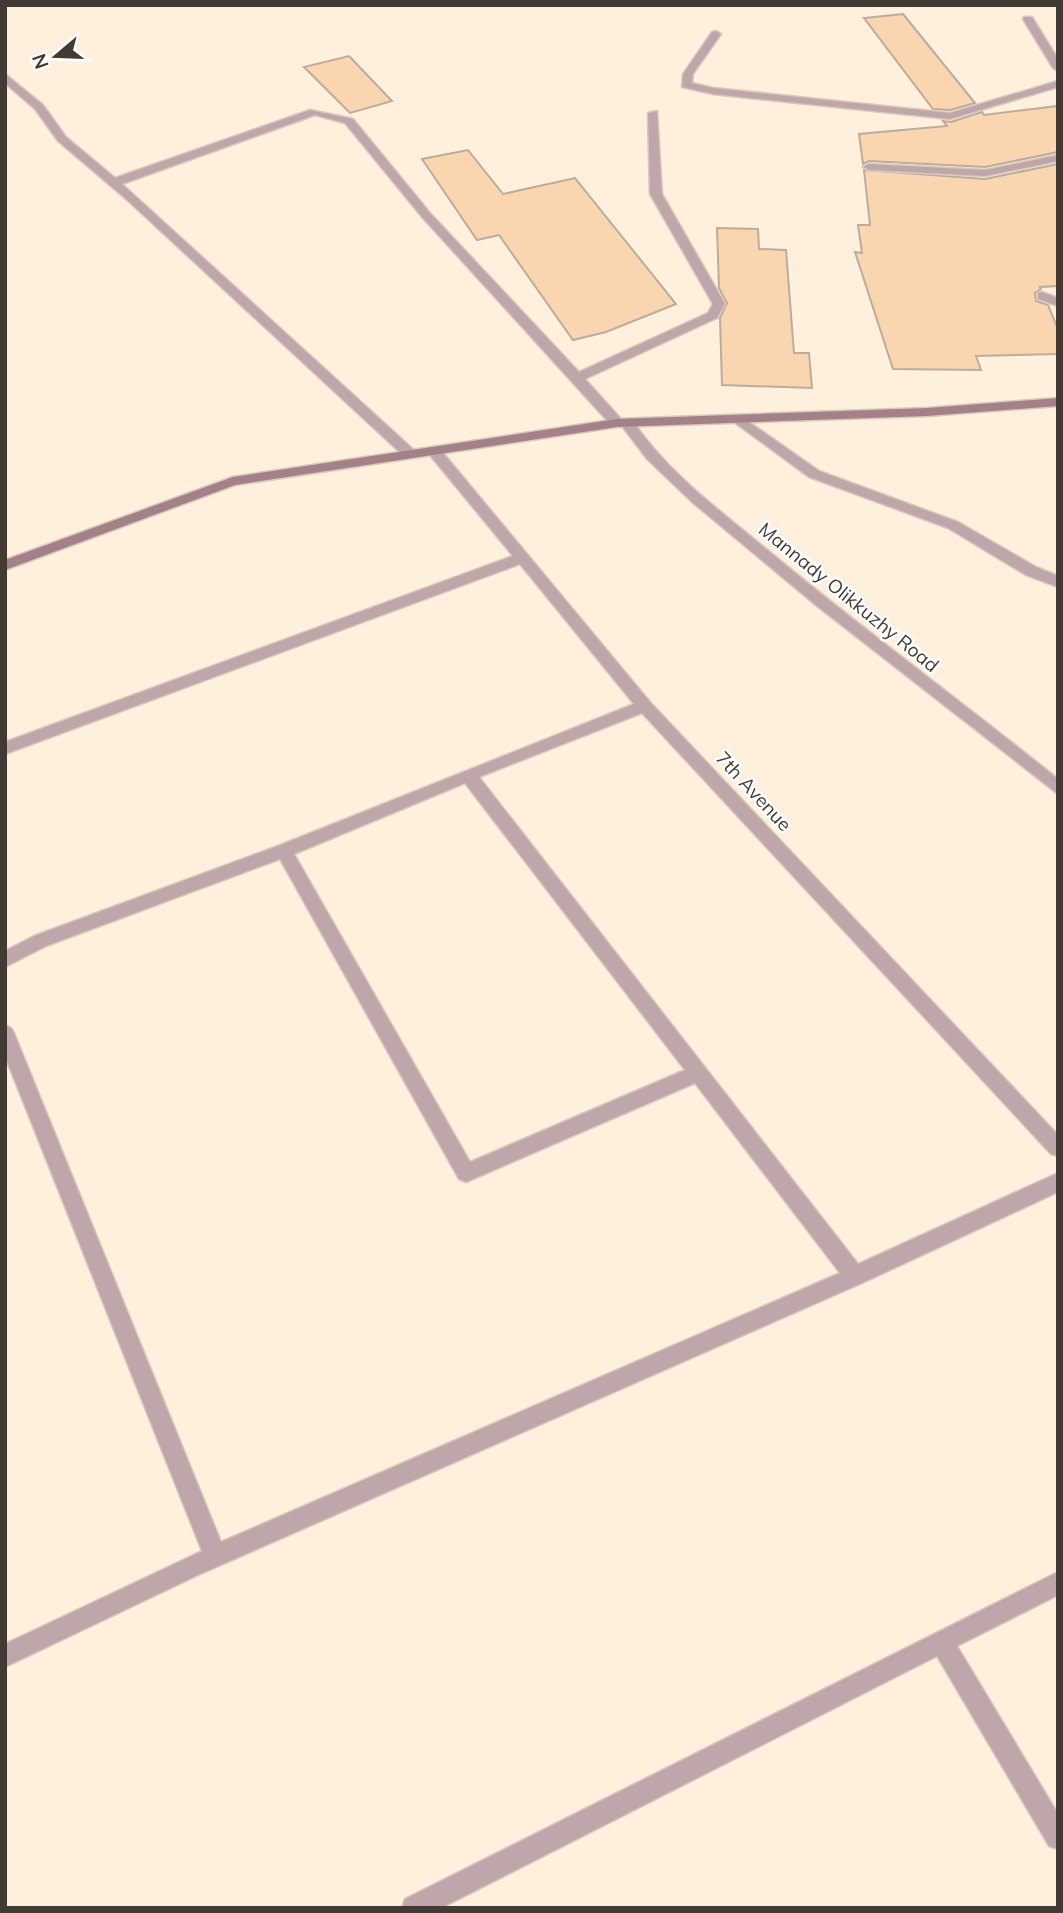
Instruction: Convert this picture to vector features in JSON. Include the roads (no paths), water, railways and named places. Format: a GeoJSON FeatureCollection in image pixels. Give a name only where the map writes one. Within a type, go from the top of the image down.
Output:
{"type":"FeatureCollection","features":[{"type":"Feature","properties":{"kind":"main road"},"geometry":{"type":"LineString","coordinates":[[5,565],[233,481],[622,423],[927,412],[1058,402]]}},
{"type":"Feature","properties":{"kind":"street"},"geometry":{"type":"LineString","coordinates":[[1028,19],[1058,68]]}},
{"type":"Feature","properties":{"kind":"street"},"geometry":{"type":"LineString","coordinates":[[716,34],[693,66],[686,85],[713,91],[950,116],[1058,84]]}},
{"type":"Feature","properties":{"kind":"street"},"geometry":{"type":"LineString","coordinates":[[5,77],[39,107],[62,139],[410,454]]}},
{"type":"Feature","properties":{"kind":"street","name":"Mannady Olikkuzhy Road"},"geometry":{"type":"LineString","coordinates":[[113,183],[314,112],[349,121],[426,215],[639,442],[725,522],[1058,788]]}},
{"type":"Feature","properties":{"kind":"street"},"geometry":{"type":"LineString","coordinates":[[577,378],[713,314],[719,304],[656,194],[653,113]]}},
{"type":"Feature","properties":{"kind":"street"},"geometry":{"type":"LineString","coordinates":[[869,167],[985,173],[1058,159]]}},
{"type":"Feature","properties":{"kind":"street"},"geometry":{"type":"LineString","coordinates":[[1042,296],[1058,302]]}},
{"type":"Feature","properties":{"kind":"street"},"geometry":{"type":"LineString","coordinates":[[739,419],[814,474],[953,526],[1031,571],[1058,582]]}},
{"type":"Feature","properties":{"kind":"street","name":"7th Avenue"},"geometry":{"type":"LineString","coordinates":[[434,451],[645,706],[1058,1148]]}},
{"type":"Feature","properties":{"kind":"street"},"geometry":{"type":"LineString","coordinates":[[5,748],[523,558]]}},
{"type":"Feature","properties":{"kind":"street"},"geometry":{"type":"LineString","coordinates":[[5,960],[40,942],[284,851],[645,706]]}},
{"type":"Feature","properties":{"kind":"street"},"geometry":{"type":"LineString","coordinates":[[468,775],[855,1276]]}},
{"type":"Feature","properties":{"kind":"street"},"geometry":{"type":"LineString","coordinates":[[284,851],[466,1173],[698,1073]]}},
{"type":"Feature","properties":{"kind":"street"},"geometry":{"type":"LineString","coordinates":[[5,1033],[215,1556]]}},
{"type":"Feature","properties":{"kind":"street"},"geometry":{"type":"LineString","coordinates":[[5,1656],[215,1556],[855,1276],[1058,1182]]}},
{"type":"Feature","properties":{"kind":"street"},"geometry":{"type":"LineString","coordinates":[[414,1908],[1058,1583]]}},
{"type":"Feature","properties":{"kind":"street"},"geometry":{"type":"LineString","coordinates":[[941,1642],[1058,1837]]}}]}
